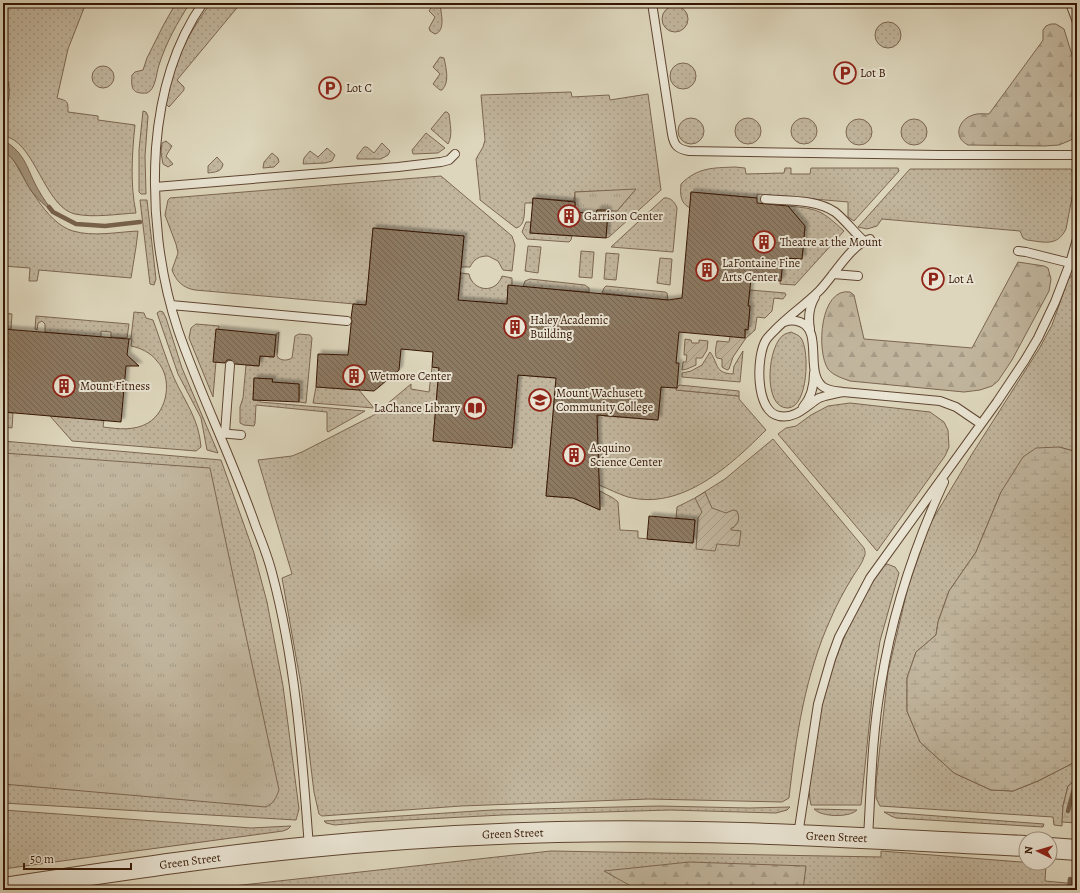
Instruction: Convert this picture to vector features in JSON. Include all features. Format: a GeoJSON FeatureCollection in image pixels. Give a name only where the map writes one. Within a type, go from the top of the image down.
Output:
{"type":"FeatureCollection","features":[{"type":"Feature","properties":{"kind":"street","name":"Green Street"},"geometry":{"type":"LineString","coordinates":[[3,888],[137,868],[309,847],[428,838],[562,832],[664,832],[798,835],[1018,846]]}},
{"type":"Feature","properties":{"kind":"street"},"geometry":{"type":"LineString","coordinates":[[1058,849],[1077,850]]}},
{"type":"Feature","properties":{"kind":"lane"},"geometry":{"type":"LineString","coordinates":[[203,3],[180,44],[168,77],[159,120],[155,165],[155,187],[161,256],[171,305],[183,345],[222,433],[250,507],[265,551],[276,591],[297,706],[309,847]]}},
{"type":"Feature","properties":{"kind":"lane"},"geometry":{"type":"LineString","coordinates":[[652,3],[673,142],[677,148],[681,150],[689,152],[1077,155]]}},
{"type":"Feature","properties":{"kind":"lane"},"geometry":{"type":"LineString","coordinates":[[1070,3],[1077,22]]}},
{"type":"Feature","properties":{"kind":"lane"},"geometry":{"type":"LineString","coordinates":[[155,187],[405,166],[441,162],[449,160],[455,154]]}},
{"type":"Feature","properties":{"kind":"lane"},"geometry":{"type":"LineString","coordinates":[[765,199],[804,202],[825,206],[867,240],[852,251],[819,291],[812,302],[808,322],[813,343],[813,388],[805,406],[797,414]]}},
{"type":"Feature","properties":{"kind":"lane"},"geometry":{"type":"LineString","coordinates":[[798,835],[818,704],[839,637],[870,578],[981,424],[1025,360],[1038,338],[1055,302],[1070,263],[1077,239]]}},
{"type":"Feature","properties":{"kind":"lane"},"geometry":{"type":"LineString","coordinates":[[1018,251],[1070,263]]}},
{"type":"Feature","properties":{"kind":"lane"},"geometry":{"type":"LineString","coordinates":[[833,274],[858,276]]}},
{"type":"Feature","properties":{"kind":"lane"},"geometry":{"type":"LineString","coordinates":[[819,291],[780,324],[766,340],[760,356],[759,376],[761,392],[764,402],[769,409],[777,416],[788,417],[797,414],[818,399],[830,394],[843,392]]}},
{"type":"Feature","properties":{"kind":"lane"},"geometry":{"type":"LineString","coordinates":[[171,305],[347,321]]}},
{"type":"Feature","properties":{"kind":"lane"},"geometry":{"type":"LineString","coordinates":[[780,324],[786,321],[798,321],[810,330]]}},
{"type":"Feature","properties":{"kind":"lane"},"geometry":{"type":"LineString","coordinates":[[222,433],[230,365]]}},
{"type":"Feature","properties":{"kind":"lane"},"geometry":{"type":"LineString","coordinates":[[814,368],[821,385],[828,389],[843,392],[940,401],[956,407],[981,424]]}},
{"type":"Feature","properties":{"kind":"lane"},"geometry":{"type":"LineString","coordinates":[[222,433],[241,435]]}},
{"type":"Feature","properties":{"kind":"lane"},"geometry":{"type":"LineString","coordinates":[[868,839],[879,701],[888,649],[903,591],[918,545],[953,463]]}},
{"type":"Feature","properties":{"kind":"green space"},"geometry":{"type":"Polygon","coordinates":[[[3,3],[86,3],[68,49],[57,98],[67,102],[68,112],[98,116],[98,120],[135,125],[132,169],[136,213],[90,216],[75,214],[66,210],[57,202],[50,192],[22,147],[14,140],[3,135],[3,114],[9,84],[3,71],[3,3]]]}},
{"type":"Feature","properties":{"kind":"green space"},"geometry":{"type":"Polygon","coordinates":[[[176,3],[190,3],[168,41],[159,65],[154,85],[147,93],[138,93],[132,87],[132,75],[135,72],[143,70],[147,58],[176,3]]]}},
{"type":"Feature","properties":{"kind":"green space"},"geometry":{"type":"Polygon","coordinates":[[[211,3],[241,3],[177,80],[184,87],[184,90],[169,107],[166,104],[171,80],[182,50],[211,3]]]}},
{"type":"Feature","properties":{"kind":"green space"},"geometry":{"type":"Polygon","coordinates":[[[434,3],[440,4],[442,21],[441,29],[435,34],[430,31],[429,28],[435,17],[429,11],[434,3]]]}},
{"type":"Feature","properties":{"kind":"green space"},"geometry":{"type":"Polygon","coordinates":[[[675,6],[684,10],[688,19],[684,28],[675,32],[666,28],[662,19],[666,10],[675,6]]]}},
{"type":"Feature","properties":{"kind":"green space"},"geometry":{"type":"Polygon","coordinates":[[[888,22],[897,26],[901,35],[897,44],[888,48],[879,44],[875,35],[879,26],[888,22]]]}},
{"type":"Feature","properties":{"kind":"green space"},"geometry":{"type":"Polygon","coordinates":[[[1056,24],[1064,29],[1073,58],[1077,85],[1077,133],[1071,140],[1059,145],[968,145],[963,142],[959,133],[961,124],[968,117],[973,115],[989,114],[1043,40],[1043,30],[1046,26],[1056,24]]]}},
{"type":"Feature","properties":{"kind":"green space"},"geometry":{"type":"Polygon","coordinates":[[[440,57],[444,58],[447,75],[446,83],[442,90],[433,84],[440,74],[433,67],[440,57]]]}},
{"type":"Feature","properties":{"kind":"green space"},"geometry":{"type":"Polygon","coordinates":[[[683,63],[692,67],[696,76],[692,85],[683,89],[674,85],[670,76],[674,67],[683,63]]]}},
{"type":"Feature","properties":{"kind":"green space"},"geometry":{"type":"Polygon","coordinates":[[[103,66],[111,69],[114,77],[111,85],[103,88],[95,85],[92,77],[95,69],[103,66]]]}},
{"type":"Feature","properties":{"kind":"green space"},"geometry":{"type":"Polygon","coordinates":[[[3,71],[8,82],[9,97],[3,114],[3,71]]]}},
{"type":"Feature","properties":{"kind":"green space"},"geometry":{"type":"Polygon","coordinates":[[[571,92],[572,97],[609,95],[610,100],[648,94],[661,190],[609,237],[606,238],[608,210],[617,211],[635,190],[575,192],[574,201],[533,198],[532,203],[525,203],[523,221],[519,227],[516,228],[480,200],[476,159],[485,140],[481,95],[571,92]]]}},
{"type":"Feature","properties":{"kind":"green space"},"geometry":{"type":"Polygon","coordinates":[[[143,111],[146,112],[148,116],[145,156],[146,194],[141,194],[139,192],[139,150],[143,111]]]}},
{"type":"Feature","properties":{"kind":"green space"},"geometry":{"type":"Polygon","coordinates":[[[445,112],[449,114],[451,133],[448,144],[431,129],[445,112]]]}},
{"type":"Feature","properties":{"kind":"green space"},"geometry":{"type":"Polygon","coordinates":[[[691,118],[700,122],[704,131],[700,140],[691,144],[682,140],[678,131],[682,122],[691,118]]]}},
{"type":"Feature","properties":{"kind":"green space"},"geometry":{"type":"Polygon","coordinates":[[[748,118],[757,122],[761,131],[757,140],[748,144],[739,140],[735,131],[739,122],[748,118]]]}},
{"type":"Feature","properties":{"kind":"green space"},"geometry":{"type":"Polygon","coordinates":[[[804,118],[813,122],[817,131],[813,140],[804,144],[795,140],[791,131],[795,122],[804,118]]]}},
{"type":"Feature","properties":{"kind":"green space"},"geometry":{"type":"Polygon","coordinates":[[[859,119],[868,123],[872,132],[868,141],[859,145],[850,141],[846,132],[850,123],[859,119]]]}},
{"type":"Feature","properties":{"kind":"green space"},"geometry":{"type":"Polygon","coordinates":[[[914,119],[923,123],[927,132],[923,141],[914,145],[905,141],[901,132],[905,123],[914,119]]]}},
{"type":"Feature","properties":{"kind":"green space"},"geometry":{"type":"Polygon","coordinates":[[[426,133],[445,148],[438,153],[413,154],[412,150],[426,133]]]}},
{"type":"Feature","properties":{"kind":"green space"},"geometry":{"type":"Polygon","coordinates":[[[166,141],[172,146],[166,156],[173,164],[168,167],[163,164],[161,153],[162,143],[166,141]]]}},
{"type":"Feature","properties":{"kind":"green space"},"geometry":{"type":"Polygon","coordinates":[[[382,143],[390,151],[388,155],[381,159],[357,159],[357,156],[364,147],[367,147],[374,153],[382,143]]]}},
{"type":"Feature","properties":{"kind":"green space"},"geometry":{"type":"Polygon","coordinates":[[[327,148],[335,155],[332,161],[325,163],[303,164],[304,158],[310,151],[318,157],[327,148]]]}},
{"type":"Feature","properties":{"kind":"green space"},"geometry":{"type":"Polygon","coordinates":[[[3,151],[11,156],[29,187],[45,210],[53,219],[63,226],[73,231],[89,234],[138,231],[131,278],[39,270],[37,281],[29,281],[30,268],[3,266],[3,151]]]}},
{"type":"Feature","properties":{"kind":"green space"},"geometry":{"type":"Polygon","coordinates":[[[272,153],[278,158],[279,162],[274,167],[263,168],[264,162],[272,153]]]}},
{"type":"Feature","properties":{"kind":"green space"},"geometry":{"type":"Polygon","coordinates":[[[217,157],[223,164],[221,169],[208,173],[208,166],[217,157]]]}},
{"type":"Feature","properties":{"kind":"green space"},"geometry":{"type":"Polygon","coordinates":[[[735,167],[745,168],[746,174],[784,173],[785,168],[791,168],[791,174],[810,174],[811,168],[898,168],[899,171],[854,221],[848,217],[848,202],[757,194],[757,198],[691,192],[690,208],[684,204],[681,195],[681,184],[687,178],[700,171],[735,167]]]}},
{"type":"Feature","properties":{"kind":"green space"},"geometry":{"type":"Polygon","coordinates":[[[910,169],[1071,169],[1075,182],[1066,229],[1058,239],[1050,242],[1044,242],[1027,240],[1023,238],[1020,231],[882,219],[877,226],[867,229],[858,227],[910,169]]]}},
{"type":"Feature","properties":{"kind":"green space"},"geometry":{"type":"Polygon","coordinates":[[[441,176],[512,236],[515,245],[512,271],[503,270],[498,261],[488,256],[477,258],[470,267],[461,267],[464,236],[373,228],[366,305],[195,290],[187,288],[180,283],[172,270],[178,253],[165,215],[168,200],[170,198],[441,176]]]}},
{"type":"Feature","properties":{"kind":"green space"},"geometry":{"type":"Polygon","coordinates":[[[636,189],[617,211],[597,210],[596,214],[575,212],[575,192],[636,189]]]}},
{"type":"Feature","properties":{"kind":"green space"},"geometry":{"type":"Polygon","coordinates":[[[664,198],[672,200],[677,208],[673,252],[611,247],[664,198]]]}},
{"type":"Feature","properties":{"kind":"green space"},"geometry":{"type":"Polygon","coordinates":[[[140,200],[147,200],[156,279],[154,285],[150,284],[140,200]]]}},
{"type":"Feature","properties":{"kind":"green space"},"geometry":{"type":"Polygon","coordinates":[[[788,206],[807,208],[819,212],[844,231],[795,285],[780,284],[783,258],[802,259],[805,226],[788,206]]]}},
{"type":"Feature","properties":{"kind":"green space"},"geometry":{"type":"Polygon","coordinates":[[[526,222],[531,222],[530,233],[572,236],[571,240],[569,242],[527,239],[522,232],[526,222]]]}},
{"type":"Feature","properties":{"kind":"green space"},"geometry":{"type":"Polygon","coordinates":[[[528,246],[541,247],[538,273],[525,271],[528,246]]]}},
{"type":"Feature","properties":{"kind":"green space"},"geometry":{"type":"Polygon","coordinates":[[[581,251],[594,252],[592,278],[579,277],[581,251]]]}},
{"type":"Feature","properties":{"kind":"green space"},"geometry":{"type":"Polygon","coordinates":[[[606,253],[619,254],[616,280],[604,279],[606,253]]]}},
{"type":"Feature","properties":{"kind":"green space"},"geometry":{"type":"Polygon","coordinates":[[[660,258],[672,259],[670,285],[657,283],[660,258]]]}},
{"type":"Feature","properties":{"kind":"green space"},"geometry":{"type":"Polygon","coordinates":[[[1018,262],[1048,268],[1051,279],[1049,291],[1012,360],[998,381],[992,386],[980,390],[964,392],[850,381],[835,375],[828,369],[824,360],[822,349],[823,322],[832,299],[840,293],[850,292],[854,295],[864,339],[972,348],[1018,262]]]}},
{"type":"Feature","properties":{"kind":"green space"},"geometry":{"type":"Polygon","coordinates":[[[461,273],[469,274],[471,280],[475,284],[485,288],[495,286],[502,276],[512,278],[512,286],[508,286],[507,307],[483,302],[458,302],[461,273]]]}},
{"type":"Feature","properties":{"kind":"green space"},"geometry":{"type":"Polygon","coordinates":[[[1077,275],[1077,452],[1059,447],[1001,492],[976,552],[949,591],[938,622],[936,635],[916,652],[907,678],[907,711],[920,742],[954,773],[991,790],[1013,791],[1038,781],[1077,761],[1077,779],[1068,786],[1063,806],[1062,826],[1054,825],[1053,817],[880,806],[876,798],[876,783],[888,672],[908,587],[930,524],[972,454],[1039,349],[1052,325],[1068,280],[1071,276],[1077,275]]]}},
{"type":"Feature","properties":{"kind":"green space"},"geometry":{"type":"Polygon","coordinates":[[[530,279],[585,285],[589,288],[589,292],[523,287],[525,281],[530,279]]]}},
{"type":"Feature","properties":{"kind":"green space"},"geometry":{"type":"Polygon","coordinates":[[[606,286],[665,292],[667,293],[668,300],[602,293],[606,286]]]}},
{"type":"Feature","properties":{"kind":"green space"},"geometry":{"type":"Polygon","coordinates":[[[750,290],[785,293],[786,295],[783,299],[774,298],[772,311],[765,318],[757,317],[755,330],[745,338],[745,329],[748,329],[750,290]]]}},
{"type":"Feature","properties":{"kind":"green space"},"geometry":{"type":"Polygon","coordinates":[[[160,311],[163,312],[166,318],[182,368],[218,453],[207,450],[201,418],[178,374],[157,313],[160,311]]]}},
{"type":"Feature","properties":{"kind":"green space"},"geometry":{"type":"Polygon","coordinates":[[[134,312],[144,313],[146,318],[153,320],[174,378],[191,411],[200,437],[201,447],[196,451],[72,441],[50,416],[104,420],[103,427],[121,429],[143,426],[155,418],[164,403],[166,394],[165,376],[162,368],[149,353],[131,346],[132,339],[129,339],[131,338],[134,312]]]}},
{"type":"Feature","properties":{"kind":"green space"},"geometry":{"type":"Polygon","coordinates":[[[3,313],[12,314],[11,329],[3,329],[3,313]]]}},
{"type":"Feature","properties":{"kind":"green space"},"geometry":{"type":"Polygon","coordinates":[[[36,316],[129,324],[127,338],[111,337],[111,332],[101,331],[101,337],[45,332],[45,324],[42,321],[38,323],[37,330],[35,329],[36,316]]]}},
{"type":"Feature","properties":{"kind":"green space"},"geometry":{"type":"Polygon","coordinates":[[[196,324],[219,326],[213,397],[189,338],[191,328],[196,324]]]}},
{"type":"Feature","properties":{"kind":"green space"},"geometry":{"type":"Polygon","coordinates":[[[279,332],[277,356],[284,360],[292,358],[295,336],[299,334],[310,335],[312,338],[306,403],[299,402],[299,384],[272,382],[272,379],[254,378],[253,400],[260,400],[260,402],[365,411],[328,432],[327,412],[256,405],[254,426],[240,423],[240,407],[243,398],[246,365],[259,366],[260,356],[274,357],[276,334],[279,332]]]}},
{"type":"Feature","properties":{"kind":"green space"},"geometry":{"type":"Polygon","coordinates":[[[791,332],[801,338],[806,354],[806,366],[803,389],[800,398],[795,405],[788,408],[780,405],[774,398],[770,375],[774,350],[779,340],[785,334],[791,332]]]}},
{"type":"Feature","properties":{"kind":"green space"},"geometry":{"type":"Polygon","coordinates":[[[730,336],[746,338],[733,357],[729,369],[727,370],[722,367],[722,359],[717,358],[716,350],[717,341],[729,342],[730,336]]]}},
{"type":"Feature","properties":{"kind":"green space"},"geometry":{"type":"Polygon","coordinates":[[[685,339],[691,340],[692,343],[699,343],[699,340],[708,341],[707,350],[702,358],[696,358],[696,365],[682,370],[683,362],[686,362],[687,355],[684,355],[685,339]]]}},
{"type":"Feature","properties":{"kind":"green space"},"geometry":{"type":"Polygon","coordinates":[[[743,351],[740,382],[682,377],[682,373],[691,371],[702,365],[710,352],[720,370],[733,374],[734,366],[743,351]]]}},
{"type":"Feature","properties":{"kind":"green space"},"geometry":{"type":"Polygon","coordinates":[[[432,367],[439,368],[433,441],[512,447],[518,375],[579,380],[555,392],[546,496],[573,498],[600,510],[600,491],[618,502],[620,530],[638,531],[638,538],[693,543],[695,520],[676,518],[677,507],[695,498],[725,479],[773,439],[864,548],[865,554],[863,560],[836,608],[814,661],[803,706],[789,798],[782,802],[648,799],[461,806],[322,816],[319,814],[314,792],[301,685],[282,578],[292,574],[258,460],[292,456],[302,452],[374,415],[411,384],[411,389],[429,392],[432,367]]]}},
{"type":"Feature","properties":{"kind":"green space"},"geometry":{"type":"Polygon","coordinates":[[[607,382],[604,416],[658,420],[661,387],[677,388],[676,390],[739,396],[739,399],[766,430],[721,470],[704,482],[686,491],[667,497],[648,500],[628,497],[599,485],[597,425],[600,401],[607,382]]]}},
{"type":"Feature","properties":{"kind":"green space"},"geometry":{"type":"Polygon","coordinates":[[[679,385],[739,391],[739,396],[676,390],[679,385]]]}},
{"type":"Feature","properties":{"kind":"green space"},"geometry":{"type":"Polygon","coordinates":[[[316,387],[359,390],[374,408],[313,403],[316,387]]]}},
{"type":"Feature","properties":{"kind":"green space"},"geometry":{"type":"Polygon","coordinates":[[[850,403],[930,412],[944,422],[948,430],[949,447],[945,456],[877,551],[778,434],[786,428],[796,426],[811,415],[828,406],[850,403]]]}},
{"type":"Feature","properties":{"kind":"green space"},"geometry":{"type":"Polygon","coordinates":[[[3,412],[13,413],[12,428],[3,427],[3,412]]]}},
{"type":"Feature","properties":{"kind":"green space"},"geometry":{"type":"Polygon","coordinates":[[[3,441],[221,460],[254,553],[267,602],[283,686],[299,809],[296,820],[3,803],[3,441]]]}},
{"type":"Feature","properties":{"kind":"green space"},"geometry":{"type":"Polygon","coordinates":[[[1059,447],[1077,452],[1077,761],[1038,781],[1013,791],[991,790],[954,773],[920,742],[907,711],[907,678],[916,652],[936,635],[938,622],[949,591],[976,552],[1001,492],[1023,457],[1036,448],[1059,447]]]}},
{"type":"Feature","properties":{"kind":"green space"},"geometry":{"type":"Polygon","coordinates":[[[3,453],[210,468],[279,790],[276,798],[271,804],[266,807],[3,784],[3,453]]]}},
{"type":"Feature","properties":{"kind":"green space"},"geometry":{"type":"Polygon","coordinates":[[[705,492],[712,508],[726,513],[733,510],[737,511],[737,524],[731,528],[731,530],[741,531],[739,546],[717,544],[715,551],[696,549],[698,518],[702,512],[695,498],[705,492]]]}},
{"type":"Feature","properties":{"kind":"green space"},"geometry":{"type":"Polygon","coordinates":[[[887,564],[895,567],[899,573],[880,641],[874,678],[861,805],[811,805],[809,793],[810,780],[818,720],[829,680],[852,619],[873,582],[884,565],[887,564]]]}},
{"type":"Feature","properties":{"kind":"green space"},"geometry":{"type":"Polygon","coordinates":[[[1077,779],[1077,796],[1075,799],[1074,811],[1077,823],[1062,822],[1063,806],[1068,786],[1077,779]]]}},
{"type":"Feature","properties":{"kind":"green space"},"geometry":{"type":"Polygon","coordinates":[[[659,806],[749,808],[790,807],[787,810],[776,813],[670,810],[502,815],[335,825],[324,821],[492,810],[659,806]]]}},
{"type":"Feature","properties":{"kind":"green space"},"geometry":{"type":"Polygon","coordinates":[[[814,809],[857,810],[853,813],[835,816],[823,814],[814,809]]]}},
{"type":"Feature","properties":{"kind":"green space"},"geometry":{"type":"Polygon","coordinates":[[[3,810],[251,828],[291,826],[283,831],[3,869],[3,810]]]}},
{"type":"Feature","properties":{"kind":"green space"},"geometry":{"type":"Polygon","coordinates":[[[884,812],[1044,824],[1043,827],[896,818],[884,812]]]}},
{"type":"Feature","properties":{"kind":"green space"},"geometry":{"type":"Polygon","coordinates":[[[551,851],[881,857],[881,851],[1018,862],[1018,871],[1046,871],[1045,881],[1077,884],[1077,890],[197,890],[551,851]]]}},
{"type":"Feature","properties":{"kind":"green space"},"geometry":{"type":"Polygon","coordinates":[[[689,862],[806,866],[803,890],[638,890],[604,871],[689,862]]]}},
{"type":"Feature","properties":{"kind":"shaded area"},"geometry":{"type":"Polygon","coordinates":[[[3,140],[11,145],[22,156],[39,191],[53,212],[32,192],[17,165],[3,151],[3,140]]]}},
{"type":"Feature","properties":{"kind":"building"},"geometry":{"type":"Polygon","coordinates":[[[691,192],[757,198],[757,203],[788,206],[805,226],[802,259],[783,258],[781,281],[751,279],[748,306],[750,306],[748,330],[745,329],[745,338],[679,332],[676,363],[679,363],[677,388],[661,387],[658,420],[597,415],[600,510],[573,498],[546,496],[556,378],[518,375],[512,448],[433,441],[439,368],[432,367],[433,352],[401,349],[399,370],[374,391],[316,387],[318,354],[348,355],[353,304],[366,305],[373,228],[464,236],[458,300],[507,304],[508,285],[668,300],[682,298],[691,192]]]}},
{"type":"Feature","properties":{"kind":"building","name":"Garrison Center"},"geometry":{"type":"Polygon","coordinates":[[[533,198],[575,202],[575,212],[596,214],[597,210],[608,210],[606,238],[530,233],[533,198]]]}},
{"type":"Feature","properties":{"kind":"building","name":"Mount Fitness"},"geometry":{"type":"Polygon","coordinates":[[[3,329],[129,339],[127,355],[139,366],[126,366],[121,422],[3,412],[3,329]]]}},
{"type":"Feature","properties":{"kind":"building"},"geometry":{"type":"Polygon","coordinates":[[[216,329],[276,335],[274,357],[260,356],[259,366],[235,364],[231,360],[227,360],[225,363],[213,362],[216,329]]]}},
{"type":"Feature","properties":{"kind":"building"},"geometry":{"type":"Polygon","coordinates":[[[254,378],[273,379],[272,382],[299,384],[299,402],[253,400],[254,378]]]}},
{"type":"Feature","properties":{"kind":"building"},"geometry":{"type":"Polygon","coordinates":[[[649,516],[695,520],[693,543],[647,539],[649,516]]]}},
{"type":"Feature","properties":{"kind":"waterway"},"geometry":{"type":"LineString","coordinates":[[49,207],[53,212],[76,224],[105,226],[140,222]]}},
{"type":"Feature","properties":{"kind":"waterway"},"geometry":{"type":"LineString","coordinates":[[1068,811],[1074,789],[1077,787]]}},
{"type":"Feature","properties":{"kind":"waterway"},"geometry":{"type":"LineString","coordinates":[[1069,890],[1070,879]]}},
{"type":"Feature","properties":{"kind":"place","name":"Lot B"},"geometry":{"type":"Point","coordinates":[845,73]}},
{"type":"Feature","properties":{"kind":"place","name":"Lot C"},"geometry":{"type":"Point","coordinates":[330,88]}},
{"type":"Feature","properties":{"kind":"place","name":"Garrison Center"},"geometry":{"type":"Point","coordinates":[569,216]}},
{"type":"Feature","properties":{"kind":"place","name":"Theatre at the Mount"},"geometry":{"type":"Point","coordinates":[764,242]}},
{"type":"Feature","properties":{"kind":"place","name":"LaFontaine Fine Arts Center"},"geometry":{"type":"Point","coordinates":[707,270]}},
{"type":"Feature","properties":{"kind":"place","name":"Lot A"},"geometry":{"type":"Point","coordinates":[933,279]}},
{"type":"Feature","properties":{"kind":"place","name":"Haley Academic Building"},"geometry":{"type":"Point","coordinates":[515,327]}},
{"type":"Feature","properties":{"kind":"place","name":"Wetmore Center"},"geometry":{"type":"Point","coordinates":[354,376]}},
{"type":"Feature","properties":{"kind":"place","name":"Mount Fitness"},"geometry":{"type":"Point","coordinates":[64,386]}},
{"type":"Feature","properties":{"kind":"place","name":"Mount Wachusett Community College"},"geometry":{"type":"Point","coordinates":[540,400]}},
{"type":"Feature","properties":{"kind":"place","name":"LaChance Library"},"geometry":{"type":"Point","coordinates":[475,408]}},
{"type":"Feature","properties":{"kind":"place","name":"Asquino Science Center"},"geometry":{"type":"Point","coordinates":[574,455]}}]}
